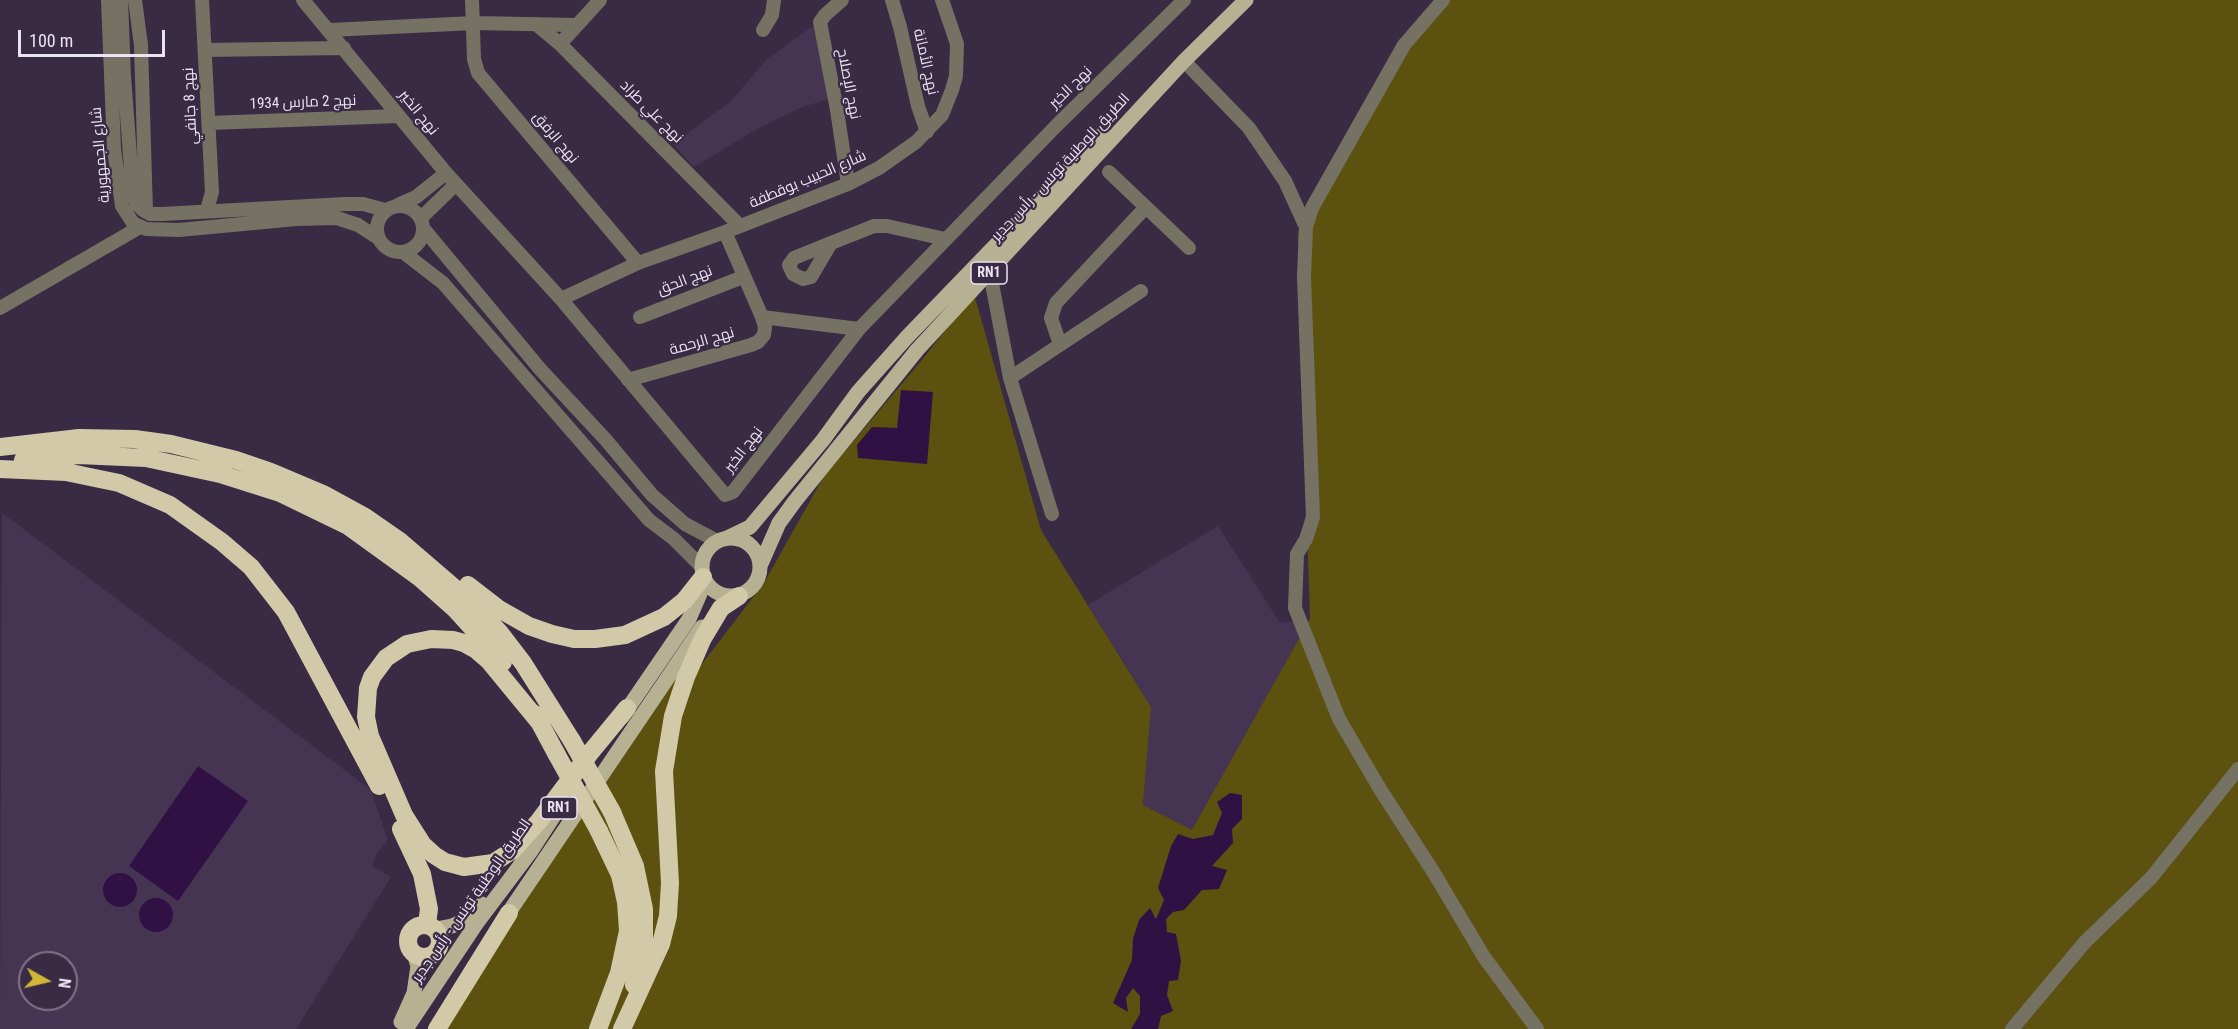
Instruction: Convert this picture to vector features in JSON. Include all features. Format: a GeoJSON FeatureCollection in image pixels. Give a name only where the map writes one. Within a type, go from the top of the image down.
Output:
{"type":"FeatureCollection","features":[{"type":"Feature","properties":{"kind":"highway"},"geometry":{"type":"LineString","coordinates":[[0,447],[99,438],[186,447],[236,460],[306,486],[344,505],[436,563],[519,621],[552,634],[574,639],[616,636],[646,627],[679,606],[703,576]]}},
{"type":"Feature","properties":{"kind":"highway"},"geometry":{"type":"LineString","coordinates":[[0,463],[78,455],[146,458],[241,480],[311,507],[368,539],[420,578],[456,609],[503,662],[526,696],[599,831],[620,875],[626,903],[628,932],[619,973],[598,1029]]}},
{"type":"Feature","properties":{"kind":"highway"},"geometry":{"type":"LineString","coordinates":[[0,469],[66,472],[103,479],[136,489],[170,505],[206,529],[251,567],[278,601],[308,651],[422,874],[431,927],[441,940],[436,952],[426,957],[414,953],[408,944],[410,934],[417,926],[431,927]]}},
{"type":"Feature","properties":{"kind":"highway"},"geometry":{"type":"LineString","coordinates":[[401,542],[458,589],[500,633],[538,684],[612,812],[635,866],[642,892],[645,925],[645,940],[638,970],[620,1029]]}},
{"type":"Feature","properties":{"kind":"highway"},"geometry":{"type":"LineString","coordinates":[[620,1029],[651,968],[661,944],[668,916],[670,882],[664,771],[672,716],[703,638],[721,608],[733,596]]}},
{"type":"Feature","properties":{"kind":"highway"},"geometry":{"type":"LineString","coordinates":[[540,723],[489,661],[475,649],[453,640],[424,640],[407,644],[386,658],[379,666],[368,688],[366,717],[369,736],[404,815],[423,845],[434,855],[445,862],[464,867],[493,863],[513,850],[551,807],[627,708]]}},
{"type":"Feature","properties":{"kind":"highway"},"geometry":{"type":"LineString","coordinates":[[590,1029],[613,968],[620,932],[617,900],[599,831]]}},
{"type":"Feature","properties":{"kind":"highway"},"geometry":{"type":"LineString","coordinates":[[436,1029],[508,913]]}},
{"type":"Feature","properties":{"kind":"main road","name":"الطريق الوطنية تونس - رأس جدير"},"geometry":{"type":"LineString","coordinates":[[722,540],[750,527],[823,440],[858,392],[907,337],[1232,0]]}},
{"type":"Feature","properties":{"kind":"main road","name":"الطريق الوطنية تونس - رأس جدير"},"geometry":{"type":"LineString","coordinates":[[760,566],[779,523],[917,351],[1184,61],[1245,0]]}},
{"type":"Feature","properties":{"kind":"main road"},"geometry":{"type":"LineString","coordinates":[[722,540],[734,538],[747,543],[756,553],[760,566]]}},
{"type":"Feature","properties":{"kind":"main road","name":"RN1"},"geometry":{"type":"LineString","coordinates":[[703,576],[708,549],[722,540]]}},
{"type":"Feature","properties":{"kind":"main road","name":"RN1"},"geometry":{"type":"LineString","coordinates":[[428,1029],[716,606],[754,585],[760,566]]}},
{"type":"Feature","properties":{"kind":"main road","name":"الطريق الوطنية تونس - رأس جدير"},"geometry":{"type":"LineString","coordinates":[[406,1029],[690,619],[703,576]]}},
{"type":"Feature","properties":{"kind":"main road"},"geometry":{"type":"LineString","coordinates":[[703,576],[715,592],[733,596]]}},
{"type":"Feature","properties":{"kind":"main road"},"geometry":{"type":"LineString","coordinates":[[431,927],[452,926],[463,921],[499,892]]}},
{"type":"Feature","properties":{"kind":"main road"},"geometry":{"type":"LineString","coordinates":[[397,1029],[414,993],[418,966],[414,953]]}},
{"type":"Feature","properties":{"kind":"street","name":"شارع الجمهورية"},"geometry":{"type":"LineString","coordinates":[[108,0],[114,149],[122,206],[128,218],[140,227]]}},
{"type":"Feature","properties":{"kind":"street"},"geometry":{"type":"LineString","coordinates":[[121,0],[124,76],[134,195],[137,204],[146,212],[162,214],[345,204],[412,208],[540,369],[606,440],[652,495],[685,524],[722,540]]}},
{"type":"Feature","properties":{"kind":"street"},"geometry":{"type":"LineString","coordinates":[[135,0],[141,45],[146,212]]}},
{"type":"Feature","properties":{"kind":"street","name":"نهج 8 جانفي"},"geometry":{"type":"LineString","coordinates":[[202,0],[212,192],[207,210]]}},
{"type":"Feature","properties":{"kind":"street","name":"نهج الخير"},"geometry":{"type":"LineString","coordinates":[[303,0],[446,173],[561,298],[725,495],[733,492],[859,329],[945,238],[1184,0]]}},
{"type":"Feature","properties":{"kind":"street","name":"نهج الرفق"},"geometry":{"type":"LineString","coordinates":[[472,0],[474,59],[478,73],[638,263]]}},
{"type":"Feature","properties":{"kind":"street"},"geometry":{"type":"LineString","coordinates":[[560,44],[600,0]]}},
{"type":"Feature","properties":{"kind":"street"},"geometry":{"type":"LineString","coordinates":[[763,30],[772,15],[774,0]]}},
{"type":"Feature","properties":{"kind":"street","name":"نهج الإصلاح"},"geometry":{"type":"LineString","coordinates":[[842,0],[820,22],[848,184]]}},
{"type":"Feature","properties":{"kind":"street","name":"نهج الأمانة"},"geometry":{"type":"LineString","coordinates":[[892,0],[927,132]]}},
{"type":"Feature","properties":{"kind":"street","name":"شارع الحبيب بوقطفة"},"geometry":{"type":"LineString","coordinates":[[561,298],[638,263],[848,184],[894,158],[927,132],[942,115],[956,76],[957,44],[942,0]]}},
{"type":"Feature","properties":{"kind":"street"},"geometry":{"type":"LineString","coordinates":[[1443,0],[1404,45],[1312,208],[1306,227],[1304,277],[1313,517],[1306,539],[1297,554],[1295,608],[1312,655],[1345,729],[1484,957],[1537,1029]]}},
{"type":"Feature","properties":{"kind":"street"},"geometry":{"type":"LineString","coordinates":[[330,30],[474,23],[577,25]]}},
{"type":"Feature","properties":{"kind":"street","name":"نهج علي طراد"},"geometry":{"type":"LineString","coordinates":[[536,24],[560,44],[740,226]]}},
{"type":"Feature","properties":{"kind":"street"},"geometry":{"type":"LineString","coordinates":[[205,50],[344,48]]}},
{"type":"Feature","properties":{"kind":"street"},"geometry":{"type":"LineString","coordinates":[[1184,61],[1249,128],[1285,181],[1306,227]]}},
{"type":"Feature","properties":{"kind":"street","name":"نهج 2 مارس 1934"},"geometry":{"type":"LineString","coordinates":[[209,123],[398,116]]}},
{"type":"Feature","properties":{"kind":"street"},"geometry":{"type":"LineString","coordinates":[[1109,172],[1190,248]]}},
{"type":"Feature","properties":{"kind":"street"},"geometry":{"type":"LineString","coordinates":[[446,173],[416,197],[392,208],[376,226],[381,243],[391,251],[403,252],[418,244],[422,223],[456,184]]}},
{"type":"Feature","properties":{"kind":"street"},"geometry":{"type":"LineString","coordinates":[[1060,344],[1051,318],[1056,303],[1146,207]]}},
{"type":"Feature","properties":{"kind":"street"},"geometry":{"type":"LineString","coordinates":[[0,308],[140,227],[179,230],[319,218],[347,220],[378,238]]}},
{"type":"Feature","properties":{"kind":"street"},"geometry":{"type":"LineString","coordinates":[[831,243],[879,226],[945,238]]}},
{"type":"Feature","properties":{"kind":"street"},"geometry":{"type":"LineString","coordinates":[[725,232],[762,317],[859,329]]}},
{"type":"Feature","properties":{"kind":"street"},"geometry":{"type":"LineString","coordinates":[[403,252],[443,283],[649,520],[674,539],[703,576]]}},
{"type":"Feature","properties":{"kind":"street"},"geometry":{"type":"LineString","coordinates":[[990,273],[1010,378],[1052,514]]}},
{"type":"Feature","properties":{"kind":"street","name":"نهج الحق"},"geometry":{"type":"LineString","coordinates":[[640,317],[743,277]]}},
{"type":"Feature","properties":{"kind":"street"},"geometry":{"type":"LineString","coordinates":[[1010,378],[1141,291]]}},
{"type":"Feature","properties":{"kind":"street","name":"نهج الرحمة"},"geometry":{"type":"LineString","coordinates":[[628,380],[758,342],[764,335],[765,327],[762,317]]}},
{"type":"Feature","properties":{"kind":"street"},"geometry":{"type":"LineString","coordinates":[[2012,1029],[2085,942],[2151,878],[2238,769]]}},
{"type":"Feature","properties":{"kind":"shaded area"},"geometry":{"type":"Polygon","coordinates":[[[1441,0],[2238,0],[2238,1029],[437,1029],[685,661],[698,669],[764,583],[824,476],[922,360],[974,294],[1041,530],[1151,707],[1143,805],[1192,830],[1310,619],[1298,235],[1302,213],[1441,0]]]}},
{"type":"Feature","properties":{"kind":"shaded area"},"geometry":{"type":"Polygon","coordinates":[[[813,26],[831,98],[800,108],[757,129],[694,167],[673,144],[730,102],[767,59],[813,26]]]}},
{"type":"Feature","properties":{"kind":"shaded area"},"geometry":{"type":"Polygon","coordinates":[[[901,390],[933,392],[927,464],[858,458],[857,445],[872,427],[897,428],[901,390]]]}},
{"type":"Feature","properties":{"kind":"shaded area"},"geometry":{"type":"Polygon","coordinates":[[[2,513],[371,790],[388,840],[377,853],[372,866],[391,877],[296,1029],[0,1029],[2,513]]]}},
{"type":"Feature","properties":{"kind":"shaded area"},"geometry":{"type":"Polygon","coordinates":[[[1218,526],[1280,623],[1310,619],[1192,831],[1143,805],[1151,707],[1088,605],[1218,526]]]}},
{"type":"Feature","properties":{"kind":"shaded area"},"geometry":{"type":"Polygon","coordinates":[[[198,766],[248,801],[178,901],[129,866],[198,766]]]}},
{"type":"Feature","properties":{"kind":"shaded area"},"geometry":{"type":"Polygon","coordinates":[[[1230,793],[1242,795],[1242,819],[1232,829],[1233,843],[1212,866],[1227,870],[1219,889],[1202,890],[1184,910],[1173,912],[1166,919],[1167,932],[1176,934],[1181,961],[1178,980],[1169,981],[1167,995],[1173,1011],[1161,1016],[1158,1029],[1131,1029],[1140,1014],[1140,996],[1133,988],[1126,998],[1128,1012],[1113,1003],[1132,960],[1133,939],[1139,920],[1150,908],[1156,919],[1164,900],[1158,888],[1171,846],[1178,834],[1193,839],[1213,835],[1222,813],[1217,802],[1230,793]]]}},
{"type":"Feature","properties":{"kind":"shaded area"},"geometry":{"type":"Polygon","coordinates":[[[120,873],[132,878],[137,890],[132,902],[120,907],[108,902],[103,890],[108,878],[120,873]]]}},
{"type":"Feature","properties":{"kind":"shaded area"},"geometry":{"type":"Polygon","coordinates":[[[156,898],[168,903],[173,915],[168,927],[156,932],[144,927],[139,915],[144,903],[156,898]]]}}]}
